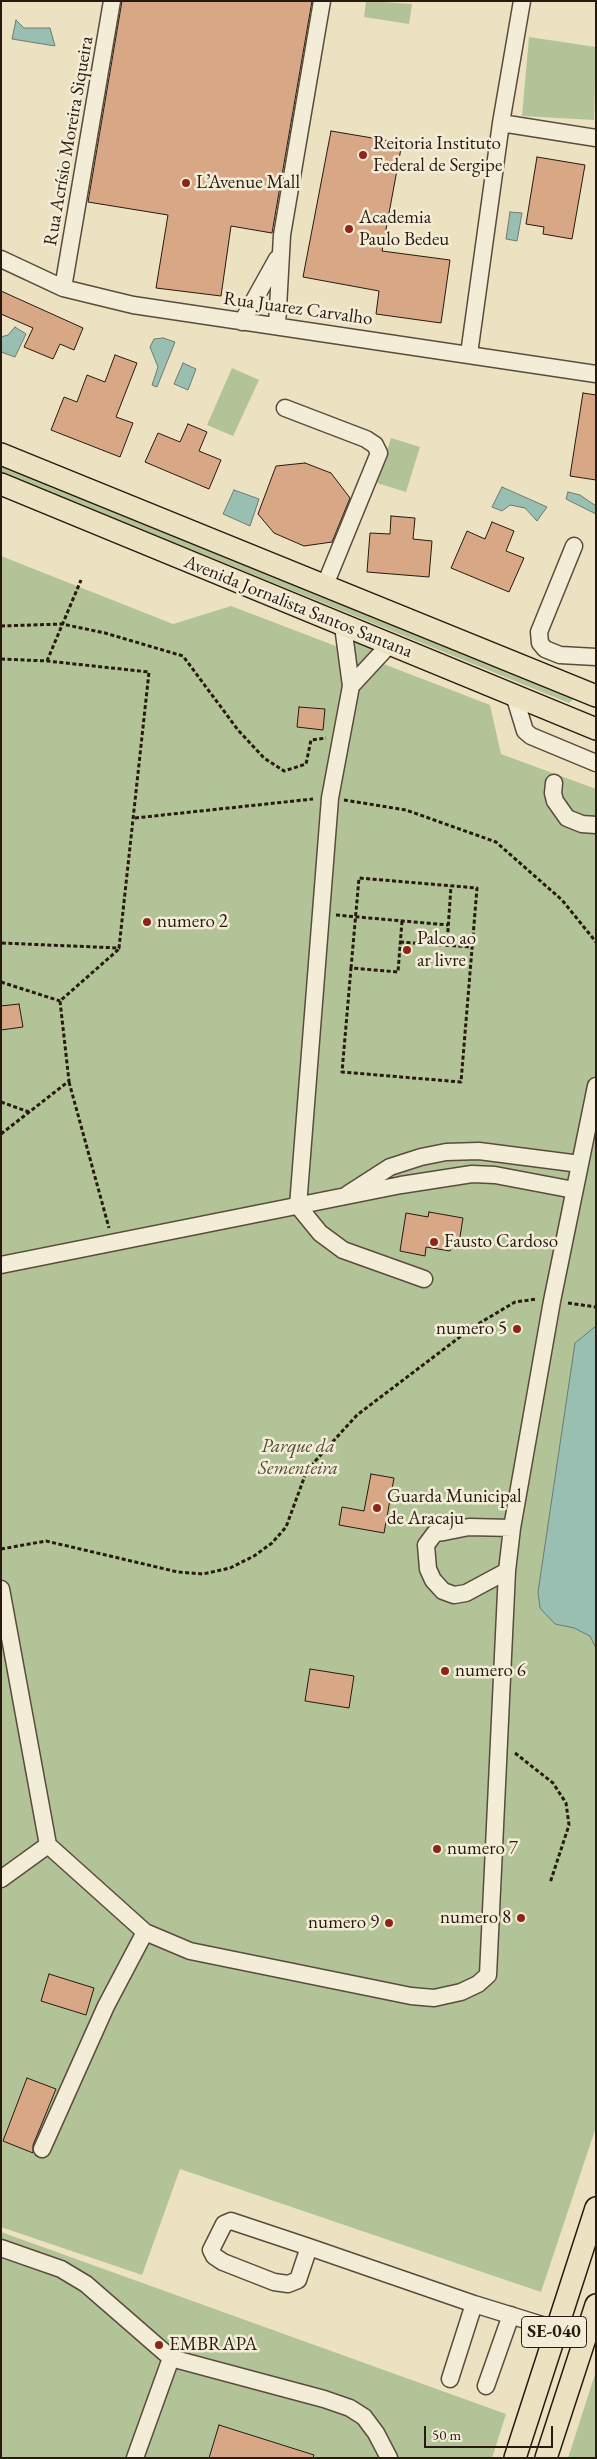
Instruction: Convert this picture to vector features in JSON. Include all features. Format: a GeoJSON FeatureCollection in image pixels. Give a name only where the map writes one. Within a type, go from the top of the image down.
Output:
{"type":"FeatureCollection","features":[{"type":"Feature","properties":{"kind":"main road","name":"Avenida Jornalista Santos Santana"},"geometry":{"type":"LineString","coordinates":[[1,454],[596,696]]}},
{"type":"Feature","properties":{"kind":"main road","name":"Avenida Jornalista Santos Santana"},"geometry":{"type":"LineString","coordinates":[[1,484],[596,729]]}},
{"type":"Feature","properties":{"kind":"main road"},"geometry":{"type":"LineString","coordinates":[[570,719],[596,716]]}},
{"type":"Feature","properties":{"kind":"main road","name":"SE-040"},"geometry":{"type":"LineString","coordinates":[[515,2458],[596,2208]]}},
{"type":"Feature","properties":{"kind":"main road","name":"SE-040"},"geometry":{"type":"LineString","coordinates":[[546,2458],[596,2305]]}},
{"type":"Feature","properties":{"kind":"street","name":"Rua Acrísio Moreira Siqueira"},"geometry":{"type":"LineString","coordinates":[[63,288],[112,1]]}},
{"type":"Feature","properties":{"kind":"street"},"geometry":{"type":"LineString","coordinates":[[277,326],[279,255],[322,1]]}},
{"type":"Feature","properties":{"kind":"street"},"geometry":{"type":"LineString","coordinates":[[469,354],[501,122],[522,1]]}},
{"type":"Feature","properties":{"kind":"street"},"geometry":{"type":"LineString","coordinates":[[501,122],[596,138]]}},
{"type":"Feature","properties":{"kind":"street"},"geometry":{"type":"LineString","coordinates":[[242,322],[279,255]]}},
{"type":"Feature","properties":{"kind":"street","name":"Rua Juarez Carvalho"},"geometry":{"type":"LineString","coordinates":[[1,259],[63,288],[133,305],[596,374]]}},
{"type":"Feature","properties":{"kind":"street"},"geometry":{"type":"LineString","coordinates":[[284,408],[366,439],[375,445],[379,453],[325,585]]}},
{"type":"Feature","properties":{"kind":"street"},"geometry":{"type":"LineString","coordinates":[[574,546],[539,632],[540,643],[545,649],[560,655],[595,654]]}},
{"type":"Feature","properties":{"kind":"street"},"geometry":{"type":"LineString","coordinates":[[343,626],[351,686],[330,798],[298,1206],[320,1233],[343,1250],[424,1279]]}},
{"type":"Feature","properties":{"kind":"street"},"geometry":{"type":"LineString","coordinates":[[351,686],[389,645]]}},
{"type":"Feature","properties":{"kind":"street"},"geometry":{"type":"LineString","coordinates":[[514,695],[525,731],[531,736],[596,763]]}},
{"type":"Feature","properties":{"kind":"street"},"geometry":{"type":"LineString","coordinates":[[554,784],[552,793],[555,801],[567,818],[582,824],[596,825]]}},
{"type":"Feature","properties":{"kind":"street"},"geometry":{"type":"LineString","coordinates":[[1,1588],[48,1845],[145,1932],[190,1951],[411,1996],[434,1998],[461,1992],[478,1984],[488,1975],[507,1571],[512,1528],[552,1301],[596,1086]]}},
{"type":"Feature","properties":{"kind":"street"},"geometry":{"type":"LineString","coordinates":[[342,1198],[390,1167],[421,1157],[446,1152],[479,1152],[580,1164]]}},
{"type":"Feature","properties":{"kind":"street"},"geometry":{"type":"LineString","coordinates":[[1,1265],[401,1185],[472,1174],[495,1175],[574,1190]]}},
{"type":"Feature","properties":{"kind":"street"},"geometry":{"type":"LineString","coordinates":[[507,1571],[472,1591],[454,1595],[443,1591],[433,1580],[428,1570],[426,1545],[435,1533],[468,1528],[512,1528]]}},
{"type":"Feature","properties":{"kind":"street"},"geometry":{"type":"LineString","coordinates":[[1,1879],[48,1845]]}},
{"type":"Feature","properties":{"kind":"street"},"geometry":{"type":"LineString","coordinates":[[42,2149],[106,2006],[145,1932]]}},
{"type":"Feature","properties":{"kind":"street"},"geometry":{"type":"LineString","coordinates":[[310,2247],[298,2280],[288,2284],[274,2282],[223,2262],[214,2256],[211,2250],[217,2234],[226,2221],[310,2247],[474,2304],[556,2329]]}},
{"type":"Feature","properties":{"kind":"street"},"geometry":{"type":"LineString","coordinates":[[1,2248],[61,2269],[86,2284],[171,2358],[324,2399],[350,2408],[364,2417],[376,2433],[389,2458]]}},
{"type":"Feature","properties":{"kind":"street"},"geometry":{"type":"LineString","coordinates":[[450,2379],[474,2304]]}},
{"type":"Feature","properties":{"kind":"street"},"geometry":{"type":"LineString","coordinates":[[486,2386],[511,2315]]}},
{"type":"Feature","properties":{"kind":"street"},"geometry":{"type":"LineString","coordinates":[[135,2458],[171,2358]]}},
{"type":"Feature","properties":{"kind":"path"},"geometry":{"type":"LineString","coordinates":[[46,661],[81,580]]}},
{"type":"Feature","properties":{"kind":"path"},"geometry":{"type":"LineString","coordinates":[[1,626],[62,624],[105,633],[183,656],[238,730],[264,758],[284,771],[306,764],[311,740],[341,736]]}},
{"type":"Feature","properties":{"kind":"path"},"geometry":{"type":"LineString","coordinates":[[1,659],[46,661],[149,672],[135,818],[119,948],[60,1001]]}},
{"type":"Feature","properties":{"kind":"path"},"geometry":{"type":"LineString","coordinates":[[135,818],[330,798],[406,810],[496,842],[562,900],[596,942]]}},
{"type":"Feature","properties":{"kind":"path"},"geometry":{"type":"LineString","coordinates":[[359,878],[451,886],[477,888],[461,1082],[342,1072],[359,878]]}},
{"type":"Feature","properties":{"kind":"path"},"geometry":{"type":"LineString","coordinates":[[447,945],[451,886]]}},
{"type":"Feature","properties":{"kind":"path"},"geometry":{"type":"LineString","coordinates":[[321,914],[448,925]]}},
{"type":"Feature","properties":{"kind":"path"},"geometry":{"type":"LineString","coordinates":[[350,968],[398,972],[402,920]]}},
{"type":"Feature","properties":{"kind":"path"},"geometry":{"type":"LineString","coordinates":[[400,942],[472,947]]}},
{"type":"Feature","properties":{"kind":"path"},"geometry":{"type":"LineString","coordinates":[[1,943],[119,948]]}},
{"type":"Feature","properties":{"kind":"path"},"geometry":{"type":"LineString","coordinates":[[1,982],[60,1001]]}},
{"type":"Feature","properties":{"kind":"path"},"geometry":{"type":"LineString","coordinates":[[60,1001],[69,1081],[113,1243]]}},
{"type":"Feature","properties":{"kind":"path"},"geometry":{"type":"LineString","coordinates":[[1,1134],[69,1081]]}},
{"type":"Feature","properties":{"kind":"path"},"geometry":{"type":"LineString","coordinates":[[1,1102],[29,1112]]}},
{"type":"Feature","properties":{"kind":"path"},"geometry":{"type":"LineString","coordinates":[[1,1549],[46,1541],[185,1574],[203,1574],[230,1568],[266,1548],[286,1527],[308,1470],[357,1415],[473,1327],[515,1302],[541,1298],[596,1307]]}},
{"type":"Feature","properties":{"kind":"path"},"geometry":{"type":"LineString","coordinates":[[499,1740],[553,1783],[566,1803],[569,1825],[550,1883]]}},
{"type":"Feature","properties":{"kind":"green space"},"geometry":{"type":"Polygon","coordinates":[[[366,1],[412,4],[409,24],[364,17],[366,1]]]}},
{"type":"Feature","properties":{"kind":"green space"},"geometry":{"type":"Polygon","coordinates":[[[529,37],[596,47],[594,120],[522,116],[529,37]]]}},
{"type":"Feature","properties":{"kind":"green space"},"geometry":{"type":"Polygon","coordinates":[[[232,368],[259,380],[233,436],[207,425],[232,368]]]}},
{"type":"Feature","properties":{"kind":"green space"},"geometry":{"type":"Polygon","coordinates":[[[391,438],[420,447],[406,492],[377,483],[391,438]]]}},
{"type":"Feature","properties":{"kind":"green space"},"geometry":{"type":"Polygon","coordinates":[[[1,460],[575,697],[569,703],[1,472],[1,460]]]}},
{"type":"Feature","properties":{"kind":"green space","name":"Parque da Sementeira"},"geometry":{"type":"Polygon","coordinates":[[[1,556],[173,624],[231,606],[354,653],[353,639],[378,648],[368,658],[490,705],[501,754],[596,789],[596,2127],[541,2292],[180,2169],[142,2275],[1,2227],[1,556]]]}},
{"type":"Feature","properties":{"kind":"green space","name":"EMBRAPA"},"geometry":{"type":"Polygon","coordinates":[[[1,2232],[506,2414],[492,2458],[1,2458],[1,2232]]]}},
{"type":"Feature","properties":{"kind":"green space"},"geometry":{"type":"Polygon","coordinates":[[[596,2371],[596,2458],[568,2458],[570,2452],[596,2371]]]}},
{"type":"Feature","properties":{"kind":"water"},"geometry":{"type":"Polygon","coordinates":[[[16,20],[24,28],[50,28],[55,46],[12,39],[16,20]]]}},
{"type":"Feature","properties":{"kind":"water"},"geometry":{"type":"Polygon","coordinates":[[[510,212],[522,213],[517,241],[506,239],[510,212]]]}},
{"type":"Feature","properties":{"kind":"water"},"geometry":{"type":"Polygon","coordinates":[[[15,327],[26,334],[15,357],[1,352],[1,337],[8,335],[15,327]]]}},
{"type":"Feature","properties":{"kind":"water"},"geometry":{"type":"Polygon","coordinates":[[[163,338],[175,342],[157,387],[152,385],[158,367],[150,347],[154,339],[163,338]]]}},
{"type":"Feature","properties":{"kind":"water"},"geometry":{"type":"Polygon","coordinates":[[[183,363],[196,369],[188,390],[174,384],[183,363]]]}},
{"type":"Feature","properties":{"kind":"water"},"geometry":{"type":"Polygon","coordinates":[[[502,487],[547,507],[537,521],[525,508],[510,505],[502,511],[492,507],[502,487]]]}},
{"type":"Feature","properties":{"kind":"water"},"geometry":{"type":"Polygon","coordinates":[[[234,490],[259,499],[250,526],[223,514],[234,490]]]}},
{"type":"Feature","properties":{"kind":"water"},"geometry":{"type":"Polygon","coordinates":[[[568,492],[580,495],[596,506],[596,514],[566,499],[568,492]]]}},
{"type":"Feature","properties":{"kind":"water"},"geometry":{"type":"Polygon","coordinates":[[[596,1326],[596,1648],[590,1636],[574,1628],[555,1624],[540,1608],[538,1592],[575,1343],[596,1326]]]}},
{"type":"Feature","properties":{"kind":"building"},"geometry":{"type":"Polygon","coordinates":[[[122,1],[312,1],[272,233],[231,226],[221,296],[156,288],[168,215],[88,202],[122,1]]]}},
{"type":"Feature","properties":{"kind":"building"},"geometry":{"type":"Polygon","coordinates":[[[331,131],[402,143],[382,251],[450,260],[441,323],[376,314],[379,291],[303,277],[331,131]]]}},
{"type":"Feature","properties":{"kind":"building"},"geometry":{"type":"Polygon","coordinates":[[[537,157],[585,165],[572,239],[543,234],[544,227],[526,224],[537,157]]]}},
{"type":"Feature","properties":{"kind":"building"},"geometry":{"type":"Polygon","coordinates":[[[1,291],[83,328],[74,350],[60,344],[53,359],[24,347],[33,328],[1,314],[1,291]]]}},
{"type":"Feature","properties":{"kind":"building"},"geometry":{"type":"Polygon","coordinates":[[[115,355],[137,363],[116,417],[133,423],[120,457],[51,430],[64,397],[77,402],[87,375],[105,382],[115,355]]]}},
{"type":"Feature","properties":{"kind":"building"},"geometry":{"type":"Polygon","coordinates":[[[583,393],[596,395],[596,480],[570,476],[583,393]]]}},
{"type":"Feature","properties":{"kind":"building"},"geometry":{"type":"Polygon","coordinates":[[[188,424],[207,432],[199,451],[221,460],[209,489],[145,462],[158,433],[180,442],[188,424]]]}},
{"type":"Feature","properties":{"kind":"building"},"geometry":{"type":"Polygon","coordinates":[[[305,463],[331,473],[350,498],[332,542],[304,546],[274,533],[258,514],[276,466],[305,463]]]}},
{"type":"Feature","properties":{"kind":"building"},"geometry":{"type":"Polygon","coordinates":[[[391,516],[415,518],[413,539],[432,541],[429,577],[367,572],[370,533],[390,534],[391,516]]]}},
{"type":"Feature","properties":{"kind":"building"},"geometry":{"type":"Polygon","coordinates":[[[492,522],[514,531],[506,551],[524,558],[509,592],[451,568],[467,531],[485,539],[492,522]]]}},
{"type":"Feature","properties":{"kind":"building"},"geometry":{"type":"Polygon","coordinates":[[[299,707],[325,709],[323,730],[297,727],[299,707]]]}},
{"type":"Feature","properties":{"kind":"building"},"geometry":{"type":"Polygon","coordinates":[[[19,1004],[23,1027],[1,1030],[1,1006],[19,1004]]]}},
{"type":"Feature","properties":{"kind":"building"},"geometry":{"type":"Polygon","coordinates":[[[429,1212],[463,1218],[458,1249],[451,1247],[450,1251],[426,1247],[425,1256],[400,1251],[406,1213],[428,1217],[429,1212]]]}},
{"type":"Feature","properties":{"kind":"building"},"geometry":{"type":"Polygon","coordinates":[[[371,1474],[394,1478],[384,1533],[339,1525],[342,1507],[364,1511],[371,1474]]]}},
{"type":"Feature","properties":{"kind":"building"},"geometry":{"type":"Polygon","coordinates":[[[310,1669],[354,1676],[349,1708],[305,1701],[310,1669]]]}},
{"type":"Feature","properties":{"kind":"building"},"geometry":{"type":"Polygon","coordinates":[[[49,1974],[94,1988],[86,2015],[41,2001],[49,1974]]]}},
{"type":"Feature","properties":{"kind":"building"},"geometry":{"type":"Polygon","coordinates":[[[27,2078],[56,2089],[33,2145],[33,2153],[3,2141],[27,2078]]]}},
{"type":"Feature","properties":{"kind":"building"},"geometry":{"type":"Polygon","coordinates":[[[219,2425],[314,2455],[313,2458],[209,2458],[219,2425]]]}},
{"type":"Feature","properties":{"kind":"place","name":"Reitoria Instituto Federal de Sergipe"},"geometry":{"type":"Point","coordinates":[363,155]}},
{"type":"Feature","properties":{"kind":"place","name":"L’Avenue Mall"},"geometry":{"type":"Point","coordinates":[186,183]}},
{"type":"Feature","properties":{"kind":"place","name":"Academia Paulo Bedeu"},"geometry":{"type":"Point","coordinates":[349,229]}},
{"type":"Feature","properties":{"kind":"place","name":"numero 2"},"geometry":{"type":"Point","coordinates":[147,922]}},
{"type":"Feature","properties":{"kind":"place","name":"Palco ao ar livre"},"geometry":{"type":"Point","coordinates":[407,950]}},
{"type":"Feature","properties":{"kind":"place","name":"Fausto Cardoso"},"geometry":{"type":"Point","coordinates":[434,1242]}},
{"type":"Feature","properties":{"kind":"place","name":"numero 5"},"geometry":{"type":"Point","coordinates":[517,1329]}},
{"type":"Feature","properties":{"kind":"place","name":"Guarda Municipal de Aracaju"},"geometry":{"type":"Point","coordinates":[377,1508]}},
{"type":"Feature","properties":{"kind":"place","name":"numero 6"},"geometry":{"type":"Point","coordinates":[445,1671]}},
{"type":"Feature","properties":{"kind":"place","name":"numero 7"},"geometry":{"type":"Point","coordinates":[437,1849]}},
{"type":"Feature","properties":{"kind":"place","name":"numero 8"},"geometry":{"type":"Point","coordinates":[521,1918]}},
{"type":"Feature","properties":{"kind":"place","name":"numero 9"},"geometry":{"type":"Point","coordinates":[389,1923]}},
{"type":"Feature","properties":{"kind":"place","name":"EMBRAPA"},"geometry":{"type":"Point","coordinates":[159,2345]}}]}
